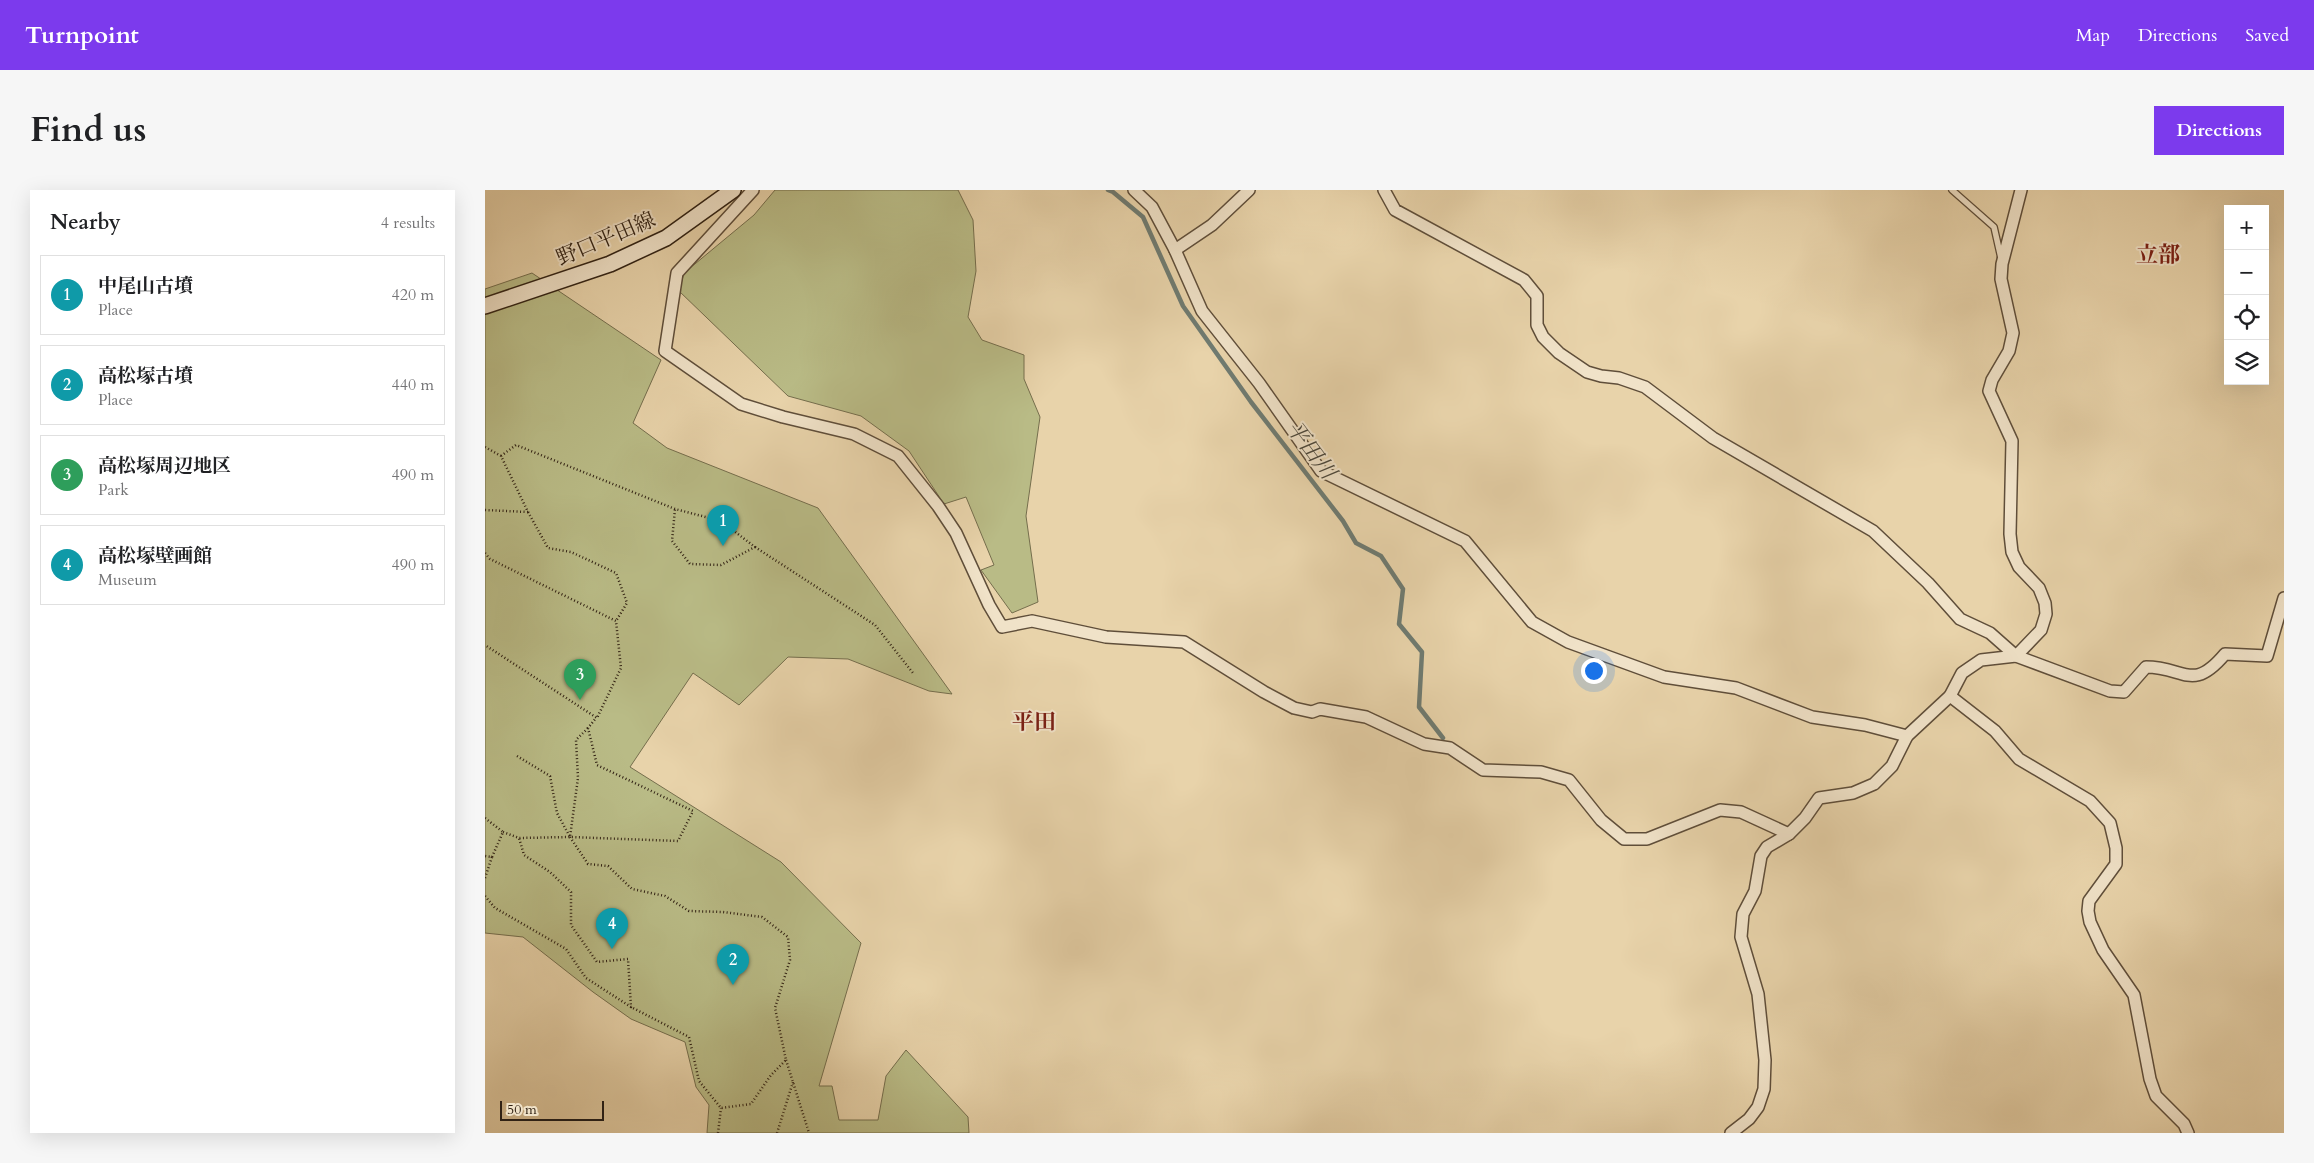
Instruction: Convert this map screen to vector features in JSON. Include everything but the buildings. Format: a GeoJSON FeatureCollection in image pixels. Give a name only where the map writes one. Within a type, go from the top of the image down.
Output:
{"type":"FeatureCollection","features":[{"type":"Feature","properties":{"kind":"main road","name":"野口平田線"},"geometry":{"type":"LineString","coordinates":[[485,306],[611,264],[666,238],[733,190]]}},
{"type":"Feature","properties":{"kind":"street"},"geometry":{"type":"LineString","coordinates":[[753,190],[677,272],[665,351],[741,404],[783,417],[854,434],[898,456],[938,506],[956,533],[989,606],[1002,627],[1032,621],[1106,637],[1184,642],[1264,692],[1294,708],[1312,712],[1320,709],[1366,716],[1424,744],[1450,748],[1483,770],[1541,772],[1569,780],[1601,820],[1624,839],[1647,839],[1721,810],[1741,812],[1789,834]]}},
{"type":"Feature","properties":{"kind":"street"},"geometry":{"type":"LineString","coordinates":[[1134,190],[1152,207],[1175,250],[1201,311],[1259,383],[1321,471],[1465,541],[1532,622],[1568,642],[1664,677],[1736,688],[1812,717],[1865,724],[1907,736]]}},
{"type":"Feature","properties":{"kind":"street"},"geometry":{"type":"LineString","coordinates":[[1175,250],[1212,225],[1249,190]]}},
{"type":"Feature","properties":{"kind":"street"},"geometry":{"type":"LineString","coordinates":[[1384,190],[1395,210],[1524,280],[1537,296],[1537,325],[1543,337],[1559,353],[1587,372],[1619,378],[1645,388],[1713,438],[1873,531],[1928,583],[1960,618],[1990,633],[2016,656],[2109,692],[2124,692],[2147,667],[2156,667],[2195,676],[2204,674],[2225,654],[2267,656],[2284,598]]}},
{"type":"Feature","properties":{"kind":"street"},"geometry":{"type":"LineString","coordinates":[[1731,1133],[1749,1119],[1758,1107],[1764,1089],[1765,1060],[1759,1003],[1741,938],[1743,914],[1755,891],[1761,856],[1767,847],[1789,834],[1805,818],[1819,798],[1853,793],[1874,784],[1892,766],[1907,736],[1950,696],[1962,673],[1981,660],[2016,656],[2041,630],[2046,614],[2045,603],[2039,588],[2019,567],[2012,552],[2010,534],[2012,441],[1989,391],[1992,380],[2009,351],[2013,334],[2001,279],[2002,264],[2021,190]]}},
{"type":"Feature","properties":{"kind":"street"},"geometry":{"type":"LineString","coordinates":[[1950,696],[1995,732],[2019,759],[2090,801],[2110,823],[2116,848],[2116,864],[2089,901],[2089,922],[2103,950],[2133,995],[2150,1079],[2156,1096],[2184,1124],[2188,1133]]}},
{"type":"Feature","properties":{"kind":"lane"},"geometry":{"type":"LineString","coordinates":[[1952,190],[1994,228],[2002,264]]}},
{"type":"Feature","properties":{"kind":"path"},"geometry":{"type":"LineString","coordinates":[[501,456],[516,445],[675,509],[721,521],[755,547],[875,625],[913,673]]}},
{"type":"Feature","properties":{"kind":"path"},"geometry":{"type":"LineString","coordinates":[[485,447],[501,456],[548,548],[571,552],[616,573],[627,603],[616,621],[621,668],[597,718],[576,740],[578,778],[571,837]]}},
{"type":"Feature","properties":{"kind":"path"},"geometry":{"type":"LineString","coordinates":[[675,509],[672,541],[690,564],[721,565],[755,547]]}},
{"type":"Feature","properties":{"kind":"path"},"geometry":{"type":"LineString","coordinates":[[485,510],[528,512]]}},
{"type":"Feature","properties":{"kind":"path"},"geometry":{"type":"LineString","coordinates":[[485,554],[616,621]]}},
{"type":"Feature","properties":{"kind":"path"},"geometry":{"type":"LineString","coordinates":[[485,645],[597,718]]}},
{"type":"Feature","properties":{"kind":"path"},"geometry":{"type":"LineString","coordinates":[[485,818],[503,832],[519,838],[571,837],[678,841],[693,812],[597,765],[588,728]]}},
{"type":"Feature","properties":{"kind":"path"},"geometry":{"type":"LineString","coordinates":[[517,756],[549,776],[557,813],[588,864],[608,866],[632,889],[665,896],[689,912],[723,912],[762,916],[788,937],[790,960],[775,1008],[786,1060],[809,1133]]}},
{"type":"Feature","properties":{"kind":"path"},"geometry":{"type":"LineString","coordinates":[[485,878],[503,832]]}},
{"type":"Feature","properties":{"kind":"path"},"geometry":{"type":"LineString","coordinates":[[519,838],[524,855],[550,872],[571,892],[571,925],[597,962],[628,959],[631,1007]]}},
{"type":"Feature","properties":{"kind":"path"},"geometry":{"type":"LineString","coordinates":[[485,856],[492,856]]}},
{"type":"Feature","properties":{"kind":"path"},"geometry":{"type":"LineString","coordinates":[[485,896],[495,908],[566,949],[586,978],[631,1007],[689,1037],[699,1081],[721,1108],[718,1133]]}},
{"type":"Feature","properties":{"kind":"path"},"geometry":{"type":"LineString","coordinates":[[721,1108],[751,1104],[771,1075],[786,1060]]}},
{"type":"Feature","properties":{"kind":"path"},"geometry":{"type":"LineString","coordinates":[[777,1133],[794,1081]]}},
{"type":"Feature","properties":{"kind":"green space"},"geometry":{"type":"Polygon","coordinates":[[[775,190],[958,190],[973,220],[976,271],[968,317],[982,340],[1024,355],[1024,379],[1040,417],[1026,516],[1038,602],[1012,613],[981,570],[994,565],[966,497],[944,504],[909,451],[861,416],[788,396],[679,291],[684,273],[754,215],[775,190]]]}},
{"type":"Feature","properties":{"kind":"green space"},"geometry":{"type":"Polygon","coordinates":[[[532,273],[661,360],[633,423],[667,448],[818,508],[952,694],[929,691],[848,659],[788,657],[739,705],[693,673],[630,767],[781,862],[861,943],[819,1086],[832,1086],[839,1120],[878,1120],[886,1076],[906,1050],[968,1117],[969,1133],[707,1133],[709,1105],[696,1087],[685,1042],[631,1019],[523,937],[485,933],[485,289],[532,273]]]}},
{"type":"Feature","properties":{"kind":"waterway","name":"平田川"},"geometry":{"type":"LineString","coordinates":[[1108,190],[1143,217],[1183,306],[1251,402],[1343,521],[1356,543],[1381,556],[1403,589],[1399,624],[1422,652],[1419,707],[1443,738]]}},
{"type":"Feature","properties":{"kind":"place","name":"中尾山古墳"},"geometry":{"type":"Point","coordinates":[723,546]}},
{"type":"Feature","properties":{"kind":"place","name":"高松塚周辺地区"},"geometry":{"type":"Point","coordinates":[580,700]}},
{"type":"Feature","properties":{"kind":"place","name":"高松塚壁画館"},"geometry":{"type":"Point","coordinates":[612,949]}},
{"type":"Feature","properties":{"kind":"place","name":"高松塚古墳"},"geometry":{"type":"Point","coordinates":[733,985]}},
{"type":"Feature","properties":{"kind":"district","name":"立部"},"geometry":{"type":"Point","coordinates":[2158,255]}},
{"type":"Feature","properties":{"kind":"district","name":"平田"},"geometry":{"type":"Point","coordinates":[1034,722]}}]}
